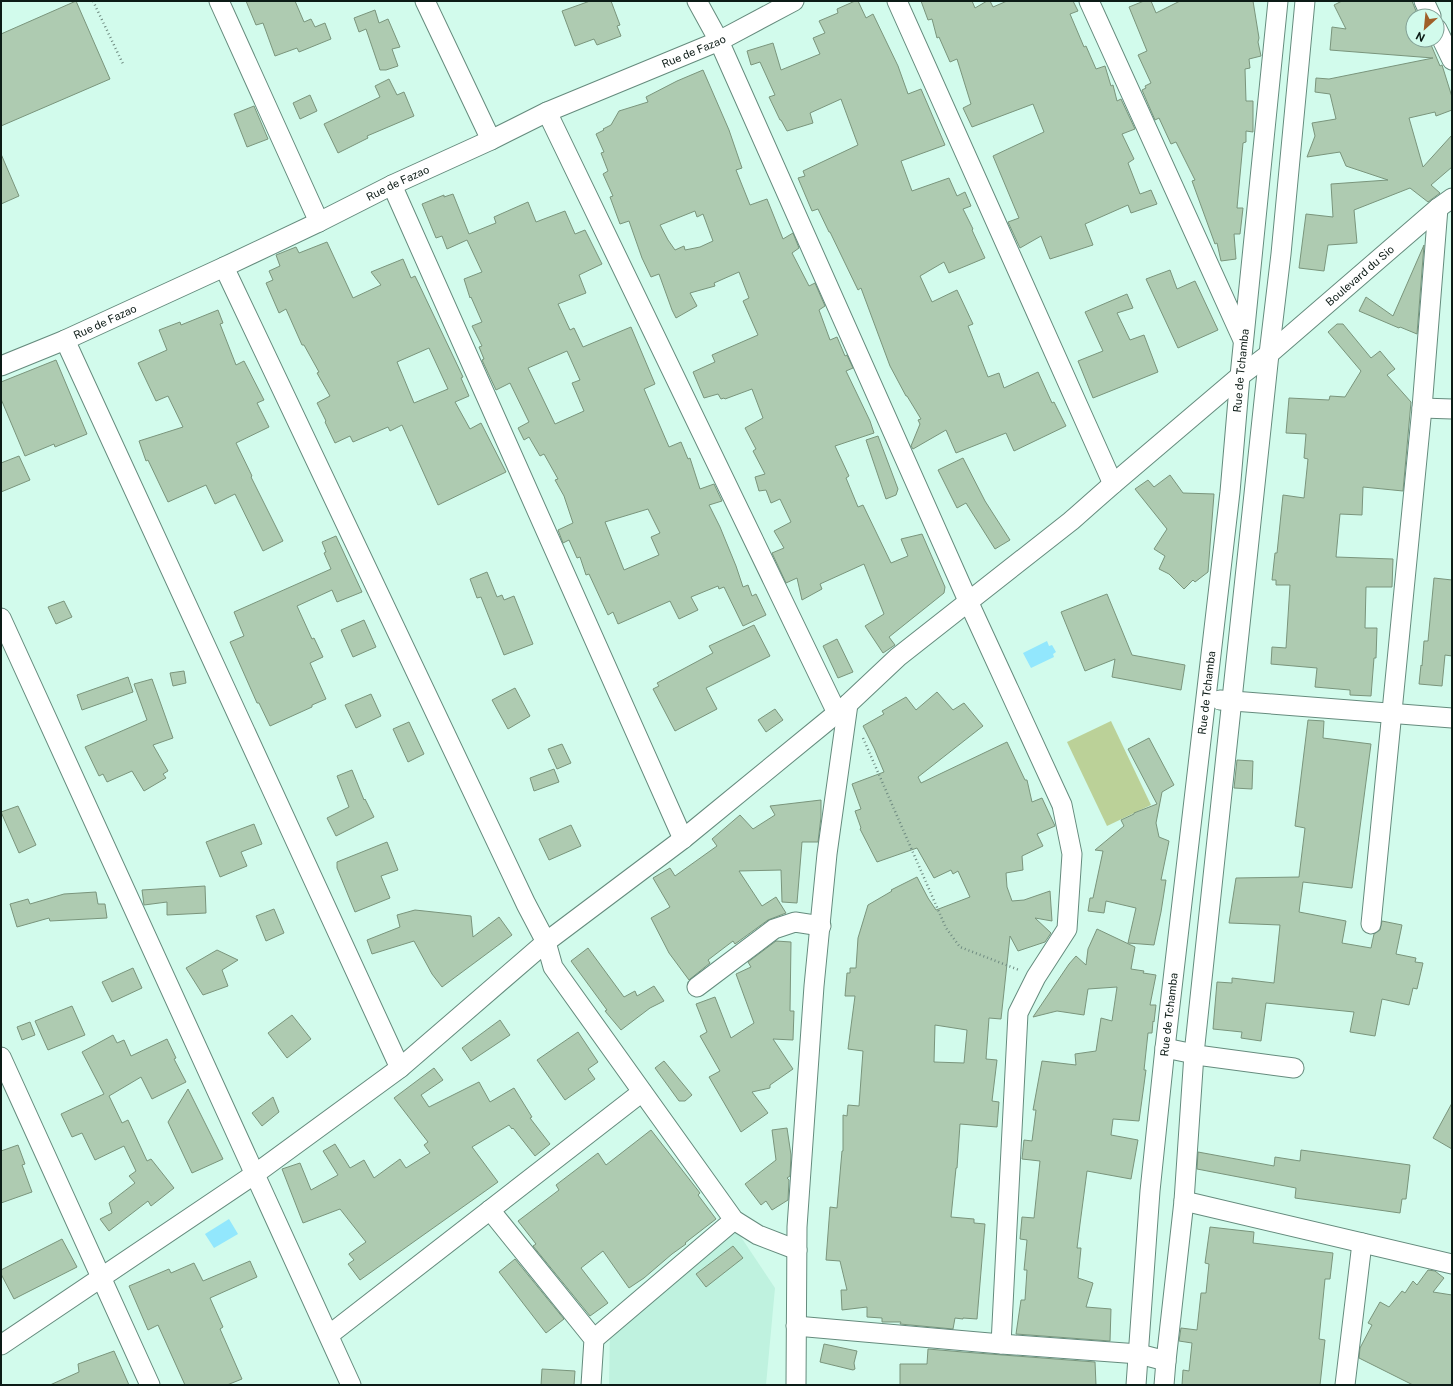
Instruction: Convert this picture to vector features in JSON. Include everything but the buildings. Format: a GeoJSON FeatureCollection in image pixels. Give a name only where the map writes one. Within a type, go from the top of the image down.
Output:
{"type":"FeatureCollection","features":[{"type":"Feature","properties":{"kind":"street"},"geometry":{"type":"LineString","coordinates":[[219,1],[319,222]]}},
{"type":"Feature","properties":{"kind":"street"},"geometry":{"type":"LineString","coordinates":[[425,1],[491,140]]}},
{"type":"Feature","properties":{"kind":"street"},"geometry":{"type":"LineString","coordinates":[[697,1],[719,41],[969,603],[1062,805],[1068,830],[1072,854],[1067,928],[1036,977],[1018,1013],[1001,1344]]}},
{"type":"Feature","properties":{"kind":"street","name":"Rue de Fazao"},"geometry":{"type":"LineString","coordinates":[[1,366],[65,340],[224,267],[319,222],[392,185],[491,140],[547,112],[719,41],[794,1]]}},
{"type":"Feature","properties":{"kind":"street"},"geometry":{"type":"LineString","coordinates":[[897,1],[1113,484]]}},
{"type":"Feature","properties":{"kind":"street"},"geometry":{"type":"LineString","coordinates":[[1090,1],[1244,342]]}},
{"type":"Feature","properties":{"kind":"street","name":"Rue de Tchamba"},"geometry":{"type":"LineString","coordinates":[[1136,1385],[1150,1191],[1165,1048],[1230,492],[1240,376],[1278,1]]}},
{"type":"Feature","properties":{"kind":"street"},"geometry":{"type":"LineString","coordinates":[[1164,1385],[1184,1201],[1194,1054],[1281,254],[1305,1]]}},
{"type":"Feature","properties":{"kind":"street"},"geometry":{"type":"LineString","coordinates":[[1445,46],[1452,60]]}},
{"type":"Feature","properties":{"kind":"street"},"geometry":{"type":"LineString","coordinates":[[547,112],[842,709],[814,986],[798,1220],[796,1385]]}},
{"type":"Feature","properties":{"kind":"street"},"geometry":{"type":"LineString","coordinates":[[392,185],[683,839]]}},
{"type":"Feature","properties":{"kind":"street"},"geometry":{"type":"LineString","coordinates":[[1371,924],[1422,408],[1445,203]]}},
{"type":"Feature","properties":{"kind":"street","name":"Boulevard du Sio"},"geometry":{"type":"LineString","coordinates":[[1,1345],[254,1174],[400,1068],[546,942],[683,839],[842,709],[898,657],[969,603],[1071,521],[1445,203]]}},
{"type":"Feature","properties":{"kind":"street"},"geometry":{"type":"LineString","coordinates":[[224,267],[526,904],[546,942],[553,966],[734,1220],[758,1235],[797,1250]]}},
{"type":"Feature","properties":{"kind":"street"},"geometry":{"type":"LineString","coordinates":[[65,340],[400,1068]]}},
{"type":"Feature","properties":{"kind":"street"},"geometry":{"type":"LineString","coordinates":[[1422,408],[1452,409]]}},
{"type":"Feature","properties":{"kind":"street"},"geometry":{"type":"LineString","coordinates":[[1,618],[351,1385]]}},
{"type":"Feature","properties":{"kind":"street"},"geometry":{"type":"LineString","coordinates":[[1207,699],[1452,718]]}},
{"type":"Feature","properties":{"kind":"street"},"geometry":{"type":"LineString","coordinates":[[697,987],[774,929],[795,922],[821,926]]}},
{"type":"Feature","properties":{"kind":"street"},"geometry":{"type":"LineString","coordinates":[[1165,1048],[1204,1056],[1294,1068]]}},
{"type":"Feature","properties":{"kind":"street"},"geometry":{"type":"LineString","coordinates":[[1,1056],[150,1385]]}},
{"type":"Feature","properties":{"kind":"street"},"geometry":{"type":"LineString","coordinates":[[329,1335],[642,1092]]}},
{"type":"Feature","properties":{"kind":"street"},"geometry":{"type":"LineString","coordinates":[[1184,1201],[1452,1264]]}},
{"type":"Feature","properties":{"kind":"street"},"geometry":{"type":"LineString","coordinates":[[490,1210],[594,1339],[591,1385]]}},
{"type":"Feature","properties":{"kind":"street"},"geometry":{"type":"LineString","coordinates":[[594,1339],[734,1220]]}},
{"type":"Feature","properties":{"kind":"street"},"geometry":{"type":"LineString","coordinates":[[1346,1385],[1362,1243]]}},
{"type":"Feature","properties":{"kind":"street"},"geometry":{"type":"LineString","coordinates":[[796,1326],[1001,1344],[1139,1354],[1166,1361]]}},
{"type":"Feature","properties":{"kind":"path"},"geometry":{"type":"LineString","coordinates":[[93,1],[123,64]]}},
{"type":"Feature","properties":{"kind":"path"},"geometry":{"type":"LineString","coordinates":[[861,733],[946,928],[960,947],[1036,977]]}},
{"type":"Feature","properties":{"kind":"shaded area"},"geometry":{"type":"Polygon","coordinates":[[[1111,721],[1151,805],[1107,826],[1067,742],[1111,721]]]}},
{"type":"Feature","properties":{"kind":"shaded area"},"geometry":{"type":"Polygon","coordinates":[[[733,1225],[775,1288],[766,1385],[609,1385],[610,1330],[733,1225]]]}},
{"type":"Feature","properties":{"kind":"water"},"geometry":{"type":"Polygon","coordinates":[[[1047,641],[1049,646],[1052,645],[1056,652],[1053,654],[1054,657],[1031,668],[1023,653],[1047,641]]]}},
{"type":"Feature","properties":{"kind":"water"},"geometry":{"type":"Polygon","coordinates":[[[229,1219],[238,1234],[214,1248],[205,1234],[229,1219]]]}}]}
